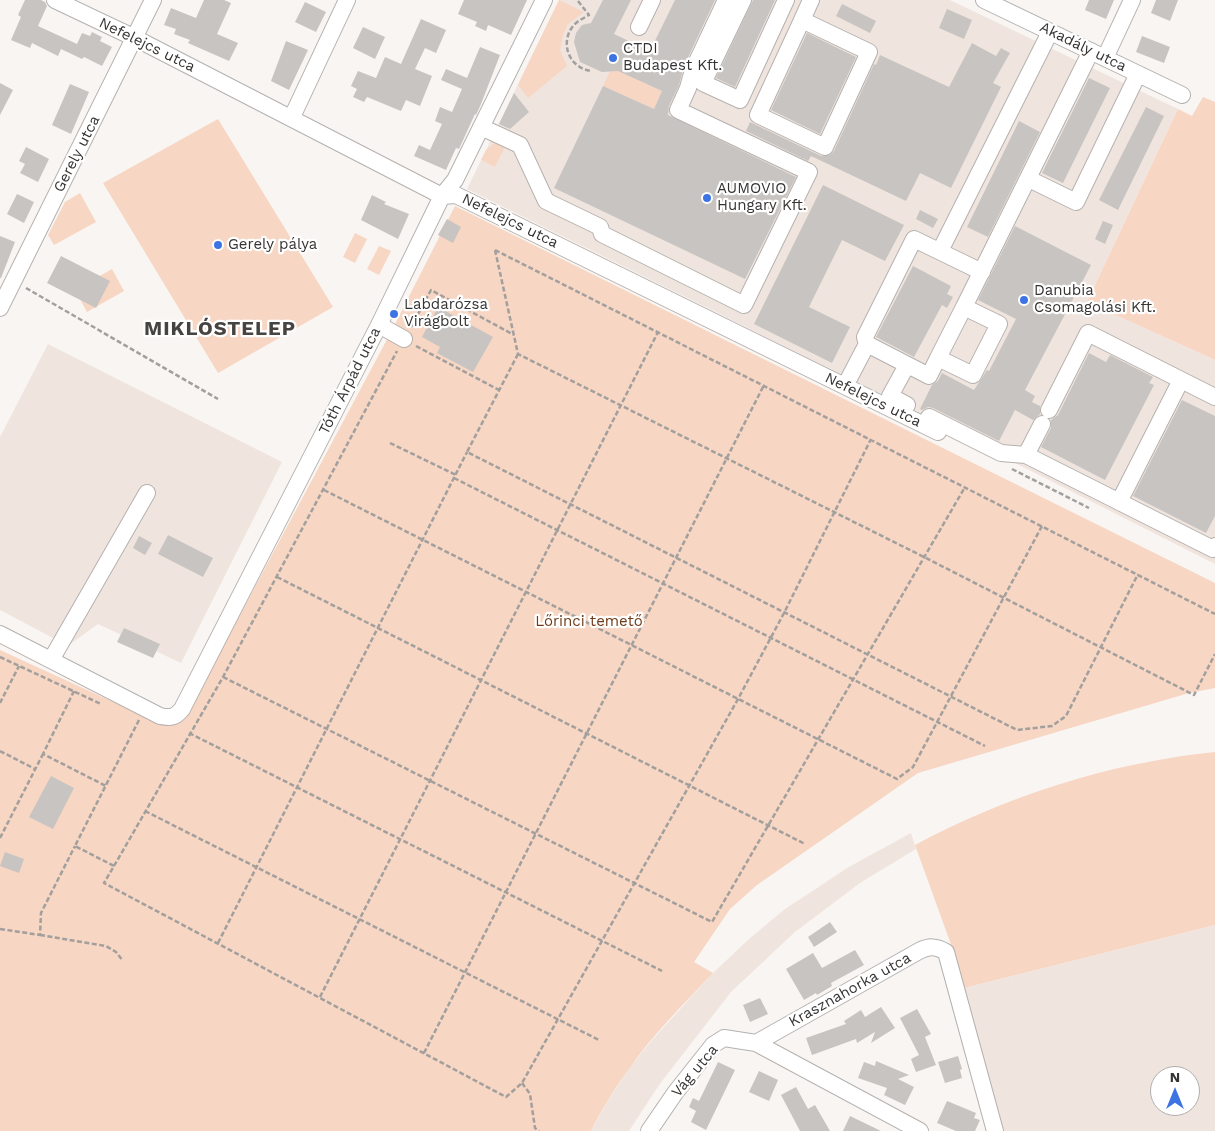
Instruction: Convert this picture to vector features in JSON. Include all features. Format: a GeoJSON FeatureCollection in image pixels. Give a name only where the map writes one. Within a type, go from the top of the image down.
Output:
{"type":"FeatureCollection","features":[{"type":"Feature","properties":{"kind":"street","name":"Nefelejcs utca"},"geometry":{"type":"LineString","coordinates":[[55,0],[292,117],[442,196],[456,195],[938,432]]}},
{"type":"Feature","properties":{"kind":"street","name":"Gerely utca"},"geometry":{"type":"LineString","coordinates":[[0,308],[153,0]]}},
{"type":"Feature","properties":{"kind":"street"},"geometry":{"type":"LineString","coordinates":[[292,117],[347,0]]}},
{"type":"Feature","properties":{"kind":"street","name":"Tóth Árpád utca"},"geometry":{"type":"LineString","coordinates":[[51,660],[160,716],[170,718],[178,715],[379,325],[442,196],[455,180],[544,0]]}},
{"type":"Feature","properties":{"kind":"street"},"geometry":{"type":"LineString","coordinates":[[639,27],[652,0]]}},
{"type":"Feature","properties":{"kind":"street"},"geometry":{"type":"LineString","coordinates":[[481,126],[520,145],[546,201],[600,227],[602,234],[744,305],[808,172],[678,110],[688,88],[693,70],[726,0]]}},
{"type":"Feature","properties":{"kind":"street"},"geometry":{"type":"LineString","coordinates":[[743,0],[704,83],[740,100],[786,0]]}},
{"type":"Feature","properties":{"kind":"street"},"geometry":{"type":"LineString","coordinates":[[802,20],[870,52],[825,147],[758,115],[811,0]]}},
{"type":"Feature","properties":{"kind":"street","name":"Akadály utca"},"geometry":{"type":"LineString","coordinates":[[984,0],[1182,95]]}},
{"type":"Feature","properties":{"kind":"street"},"geometry":{"type":"LineString","coordinates":[[867,344],[929,376],[1029,179],[1098,54],[1132,0]]}},
{"type":"Feature","properties":{"kind":"street"},"geometry":{"type":"LineString","coordinates":[[940,251],[1050,32]]}},
{"type":"Feature","properties":{"kind":"street"},"geometry":{"type":"LineString","coordinates":[[1029,179],[1076,202],[1138,74]]}},
{"type":"Feature","properties":{"kind":"street"},"geometry":{"type":"LineString","coordinates":[[846,386],[867,344],[865,336],[914,239],[982,272]]}},
{"type":"Feature","properties":{"kind":"street"},"geometry":{"type":"LineString","coordinates":[[938,358],[973,375],[998,324],[964,307]]}},
{"type":"Feature","properties":{"kind":"street"},"geometry":{"type":"LineString","coordinates":[[379,325],[404,339]]}},
{"type":"Feature","properties":{"kind":"street"},"geometry":{"type":"LineString","coordinates":[[1026,455],[1088,333],[1215,398]]}},
{"type":"Feature","properties":{"kind":"street"},"geometry":{"type":"LineString","coordinates":[[907,365],[890,396],[1001,453],[1026,455],[1214,549],[1215,546]]}},
{"type":"Feature","properties":{"kind":"street"},"geometry":{"type":"LineString","coordinates":[[1119,502],[1181,380]]}},
{"type":"Feature","properties":{"kind":"street"},"geometry":{"type":"LineString","coordinates":[[0,634],[51,660],[147,492]]}},
{"type":"Feature","properties":{"kind":"street","name":"Krasznahorka utca"},"geometry":{"type":"LineString","coordinates":[[756,1043],[919,950],[927,947],[938,948],[946,952],[995,1131]]}},
{"type":"Feature","properties":{"kind":"street","name":"Vág utca"},"geometry":{"type":"LineString","coordinates":[[649,1131],[713,1045],[724,1038],[756,1043]]}},
{"type":"Feature","properties":{"kind":"street"},"geometry":{"type":"LineString","coordinates":[[756,1043],[920,1131]]}},
{"type":"Feature","properties":{"kind":"path"},"geometry":{"type":"LineString","coordinates":[[578,1],[589,15],[572,27],[567,42],[567,51],[574,64],[582,70],[592,70]]}},
{"type":"Feature","properties":{"kind":"path"},"geometry":{"type":"LineString","coordinates":[[218,943],[518,354],[495,250],[1215,614]]}},
{"type":"Feature","properties":{"kind":"path"},"geometry":{"type":"LineString","coordinates":[[14,280],[218,399]]}},
{"type":"Feature","properties":{"kind":"path"},"geometry":{"type":"LineString","coordinates":[[514,335],[430,290],[223,677],[104,884],[506,1097],[522,1083],[636,884],[771,638],[871,439]]}},
{"type":"Feature","properties":{"kind":"path"},"geometry":{"type":"LineString","coordinates":[[320,998],[658,332]]}},
{"type":"Feature","properties":{"kind":"path"},"geometry":{"type":"LineString","coordinates":[[404,339],[499,390]]}},
{"type":"Feature","properties":{"kind":"path"},"geometry":{"type":"LineString","coordinates":[[518,354],[924,557],[1194,695],[1215,654]]}},
{"type":"Feature","properties":{"kind":"path"},"geometry":{"type":"LineString","coordinates":[[424,1053],[764,385]]}},
{"type":"Feature","properties":{"kind":"path"},"geometry":{"type":"LineString","coordinates":[[390,442],[663,584],[985,746]]}},
{"type":"Feature","properties":{"kind":"path"},"geometry":{"type":"LineString","coordinates":[[468,452],[1016,730],[1052,726],[1066,716],[1138,574]]}},
{"type":"Feature","properties":{"kind":"path"},"geometry":{"type":"LineString","coordinates":[[223,677],[712,922],[965,487]]}},
{"type":"Feature","properties":{"kind":"path"},"geometry":{"type":"LineString","coordinates":[[324,490],[897,779],[913,767],[1042,526]]}},
{"type":"Feature","properties":{"kind":"path"},"geometry":{"type":"LineString","coordinates":[[276,577],[805,844]]}},
{"type":"Feature","properties":{"kind":"path"},"geometry":{"type":"LineString","coordinates":[[0,657],[106,706]]}},
{"type":"Feature","properties":{"kind":"path"},"geometry":{"type":"LineString","coordinates":[[0,703],[19,666]]}},
{"type":"Feature","properties":{"kind":"path"},"geometry":{"type":"LineString","coordinates":[[0,838],[74,691]]}},
{"type":"Feature","properties":{"kind":"path"},"geometry":{"type":"LineString","coordinates":[[40,935],[41,913],[139,721],[131,717]]}},
{"type":"Feature","properties":{"kind":"path"},"geometry":{"type":"LineString","coordinates":[[190,733],[662,971]]}},
{"type":"Feature","properties":{"kind":"path"},"geometry":{"type":"LineString","coordinates":[[0,751],[35,769]]}},
{"type":"Feature","properties":{"kind":"path"},"geometry":{"type":"LineString","coordinates":[[43,754],[106,786]]}},
{"type":"Feature","properties":{"kind":"path"},"geometry":{"type":"LineString","coordinates":[[145,811],[599,1040]]}},
{"type":"Feature","properties":{"kind":"path"},"geometry":{"type":"LineString","coordinates":[[75,846],[114,866]]}},
{"type":"Feature","properties":{"kind":"path"},"geometry":{"type":"LineString","coordinates":[[0,929],[106,946],[116,952],[123,961]]}},
{"type":"Feature","properties":{"kind":"path"},"geometry":{"type":"LineString","coordinates":[[522,1083],[530,1094],[535,1128],[539,1131]]}},
{"type":"Feature","properties":{"kind":"shaded area"},"geometry":{"type":"Polygon","coordinates":[[[559,0],[950,0],[1178,109],[1087,302],[1215,360],[1215,564],[742,325],[467,189],[559,0]]]}},
{"type":"Feature","properties":{"kind":"shaded area"},"geometry":{"type":"Polygon","coordinates":[[[48,344],[282,462],[181,663],[98,624],[68,646],[0,610],[0,437],[48,344]]]}},
{"type":"Feature","properties":{"kind":"shaded area"},"geometry":{"type":"Polygon","coordinates":[[[911,833],[916,849],[860,883],[795,932],[731,992],[659,1085],[629,1131],[591,1131],[608,1100],[630,1067],[652,1040],[713,973],[749,939],[785,909],[847,868],[911,833]]]}},
{"type":"Feature","properties":{"kind":"shaded area"},"geometry":{"type":"Polygon","coordinates":[[[1215,925],[1215,1131],[1004,1131],[964,988],[1215,925]]]}},
{"type":"Feature","properties":{"kind":"green space"},"geometry":{"type":"Polygon","coordinates":[[[559,0],[584,12],[568,24],[563,35],[560,50],[567,66],[528,98],[518,85],[559,0]]]}},
{"type":"Feature","properties":{"kind":"green space"},"geometry":{"type":"Polygon","coordinates":[[[610,71],[618,71],[662,91],[654,109],[603,86],[610,71]]]}},
{"type":"Feature","properties":{"kind":"green space"},"geometry":{"type":"Polygon","coordinates":[[[1203,97],[1215,102],[1215,360],[1087,302],[1178,109],[1192,116],[1203,97]]]}},
{"type":"Feature","properties":{"kind":"green space","name":"Gerely pálya"},"geometry":{"type":"Polygon","coordinates":[[[218,119],[333,307],[218,373],[103,183],[218,119]]]}},
{"type":"Feature","properties":{"kind":"green space"},"geometry":{"type":"Polygon","coordinates":[[[497,141],[506,145],[495,167],[481,160],[486,150],[497,141]]]}},
{"type":"Feature","properties":{"kind":"green space"},"geometry":{"type":"Polygon","coordinates":[[[80,193],[96,222],[54,245],[48,235],[65,202],[80,193]]]}},
{"type":"Feature","properties":{"kind":"green space","name":"Lőrinci temető"},"geometry":{"type":"Polygon","coordinates":[[[455,206],[1215,583],[1215,688],[1189,693],[918,773],[757,885],[730,909],[694,962],[713,973],[638,1056],[613,1092],[591,1131],[0,1131],[0,650],[157,722],[185,718],[391,332],[455,206]]]}},
{"type":"Feature","properties":{"kind":"green space"},"geometry":{"type":"Polygon","coordinates":[[[355,233],[367,239],[355,263],[343,257],[355,233]]]}},
{"type":"Feature","properties":{"kind":"green space"},"geometry":{"type":"Polygon","coordinates":[[[379,246],[391,251],[379,275],[367,269],[379,246]]]}},
{"type":"Feature","properties":{"kind":"green space"},"geometry":{"type":"Polygon","coordinates":[[[112,269],[124,291],[87,312],[75,290],[112,269]]]}},
{"type":"Feature","properties":{"kind":"green space"},"geometry":{"type":"Polygon","coordinates":[[[1215,752],[1215,925],[964,988],[953,950],[915,845],[987,811],[1060,784],[1137,764],[1215,752]]]}},
{"type":"Feature","properties":{"kind":"building"},"geometry":{"type":"Polygon","coordinates":[[[25,0],[41,0],[47,6],[38,26],[77,44],[82,33],[90,36],[92,32],[102,37],[100,41],[112,47],[102,66],[61,49],[58,56],[32,43],[30,48],[11,40],[21,17],[18,15],[25,0]]]}},
{"type":"Feature","properties":{"kind":"building"},"geometry":{"type":"Polygon","coordinates":[[[204,0],[224,0],[231,3],[217,34],[238,43],[229,61],[188,43],[190,40],[174,34],[176,29],[164,25],[171,8],[196,18],[204,0]]]}},
{"type":"Feature","properties":{"kind":"building"},"geometry":{"type":"Polygon","coordinates":[[[464,0],[527,0],[511,35],[488,25],[486,31],[475,26],[477,22],[458,14],[464,0]]]}},
{"type":"Feature","properties":{"kind":"building"},"geometry":{"type":"Polygon","coordinates":[[[603,0],[631,0],[614,34],[650,51],[675,0],[715,0],[684,66],[679,85],[669,106],[668,115],[796,177],[745,279],[554,188],[603,86],[654,109],[662,91],[618,71],[602,72],[580,62],[574,42],[576,33],[582,25],[591,23],[603,0]]]}},
{"type":"Feature","properties":{"kind":"building"},"geometry":{"type":"Polygon","coordinates":[[[753,0],[775,0],[735,87],[716,78],[753,0]]]}},
{"type":"Feature","properties":{"kind":"building"},"geometry":{"type":"Polygon","coordinates":[[[1089,0],[1114,0],[1106,19],[1085,10],[1089,0]]]}},
{"type":"Feature","properties":{"kind":"building"},"geometry":{"type":"Polygon","coordinates":[[[1156,0],[1178,0],[1170,21],[1151,13],[1156,0]]]}},
{"type":"Feature","properties":{"kind":"building"},"geometry":{"type":"Polygon","coordinates":[[[305,2],[326,12],[316,32],[295,22],[305,2]]]}},
{"type":"Feature","properties":{"kind":"building"},"geometry":{"type":"Polygon","coordinates":[[[842,4],[876,21],[870,33],[836,16],[842,4]]]}},
{"type":"Feature","properties":{"kind":"building"},"geometry":{"type":"Polygon","coordinates":[[[947,9],[972,20],[964,39],[939,28],[947,9]]]}},
{"type":"Feature","properties":{"kind":"building"},"geometry":{"type":"Polygon","coordinates":[[[421,19],[446,30],[436,53],[425,48],[415,69],[432,76],[420,106],[406,100],[401,111],[367,97],[364,102],[353,97],[357,89],[351,86],[358,71],[376,78],[385,57],[401,64],[421,19]]]}},
{"type":"Feature","properties":{"kind":"building"},"geometry":{"type":"Polygon","coordinates":[[[363,27],[385,37],[375,59],[353,48],[363,27]]]}},
{"type":"Feature","properties":{"kind":"building"},"geometry":{"type":"Polygon","coordinates":[[[807,33],[856,57],[820,134],[771,110],[807,33]]]}},
{"type":"Feature","properties":{"kind":"building"},"geometry":{"type":"Polygon","coordinates":[[[1142,36],[1170,47],[1164,63],[1136,52],[1142,36]]]}},
{"type":"Feature","properties":{"kind":"building"},"geometry":{"type":"Polygon","coordinates":[[[286,41],[308,50],[289,90],[271,81],[286,41]]]}},
{"type":"Feature","properties":{"kind":"building"},"geometry":{"type":"Polygon","coordinates":[[[972,43],[996,56],[1001,48],[1010,53],[993,83],[1001,87],[951,188],[920,173],[906,201],[811,156],[808,161],[746,131],[750,122],[821,156],[830,155],[834,151],[874,64],[876,65],[880,55],[949,87],[972,43]]]}},
{"type":"Feature","properties":{"kind":"building"},"geometry":{"type":"Polygon","coordinates":[[[480,47],[500,55],[476,115],[459,149],[456,148],[446,170],[414,156],[419,145],[430,150],[442,124],[435,121],[440,107],[452,112],[462,89],[441,80],[446,69],[467,78],[480,47]]]}},
{"type":"Feature","properties":{"kind":"building"},"geometry":{"type":"Polygon","coordinates":[[[1089,78],[1110,88],[1063,183],[1042,173],[1089,78]]]}},
{"type":"Feature","properties":{"kind":"building"},"geometry":{"type":"Polygon","coordinates":[[[0,83],[13,90],[0,115],[0,83]]]}},
{"type":"Feature","properties":{"kind":"building"},"geometry":{"type":"Polygon","coordinates":[[[70,84],[89,92],[71,134],[52,125],[70,84]]]}},
{"type":"Feature","properties":{"kind":"building"},"geometry":{"type":"Polygon","coordinates":[[[514,93],[529,112],[510,129],[499,124],[514,93]]]}},
{"type":"Feature","properties":{"kind":"building"},"geometry":{"type":"Polygon","coordinates":[[[1146,107],[1164,116],[1118,210],[1099,200],[1146,107]]]}},
{"type":"Feature","properties":{"kind":"building"},"geometry":{"type":"Polygon","coordinates":[[[1019,121],[1040,132],[988,237],[967,227],[1019,121]]]}},
{"type":"Feature","properties":{"kind":"building"},"geometry":{"type":"Polygon","coordinates":[[[26,147],[49,159],[38,182],[20,173],[25,164],[19,161],[26,147]]]}},
{"type":"Feature","properties":{"kind":"building"},"geometry":{"type":"Polygon","coordinates":[[[823,185],[904,225],[885,261],[842,240],[809,307],[850,327],[832,363],[754,324],[823,185]]]}},
{"type":"Feature","properties":{"kind":"building"},"geometry":{"type":"Polygon","coordinates":[[[17,194],[34,202],[24,223],[7,214],[17,194]]]}},
{"type":"Feature","properties":{"kind":"building"},"geometry":{"type":"Polygon","coordinates":[[[372,195],[386,202],[384,204],[409,214],[398,239],[361,220],[372,195]]]}},
{"type":"Feature","properties":{"kind":"building"},"geometry":{"type":"Polygon","coordinates":[[[920,210],[938,219],[933,228],[916,219],[920,210]]]}},
{"type":"Feature","properties":{"kind":"building"},"geometry":{"type":"Polygon","coordinates":[[[447,219],[461,227],[453,243],[438,235],[447,219]]]}},
{"type":"Feature","properties":{"kind":"building"},"geometry":{"type":"Polygon","coordinates":[[[1103,221],[1113,225],[1105,244],[1095,239],[1103,221]]]}},
{"type":"Feature","properties":{"kind":"building"},"geometry":{"type":"Polygon","coordinates":[[[1015,226],[1091,265],[1025,390],[1035,396],[1032,402],[1040,406],[1040,414],[1033,420],[1015,410],[999,441],[933,408],[920,409],[932,385],[938,381],[942,373],[974,390],[987,370],[989,371],[1016,319],[978,300],[1015,226]]]}},
{"type":"Feature","properties":{"kind":"building"},"geometry":{"type":"Polygon","coordinates":[[[0,236],[15,242],[1,278],[0,278],[0,236]]]}},
{"type":"Feature","properties":{"kind":"building"},"geometry":{"type":"Polygon","coordinates":[[[61,256],[110,281],[96,308],[47,283],[61,256]]]}},
{"type":"Feature","properties":{"kind":"building"},"geometry":{"type":"Polygon","coordinates":[[[913,266],[951,286],[947,294],[953,297],[947,308],[942,305],[914,357],[876,337],[913,266]]]}},
{"type":"Feature","properties":{"kind":"building"},"geometry":{"type":"Polygon","coordinates":[[[438,307],[493,337],[473,372],[437,353],[440,347],[422,337],[438,307]]]}},
{"type":"Feature","properties":{"kind":"building"},"geometry":{"type":"Polygon","coordinates":[[[1089,353],[1106,362],[1110,355],[1153,377],[1149,383],[1154,385],[1105,480],[1041,447],[1051,428],[1051,420],[1058,415],[1089,353]]]}},
{"type":"Feature","properties":{"kind":"building"},"geometry":{"type":"Polygon","coordinates":[[[1182,400],[1215,416],[1215,516],[1206,533],[1133,496],[1182,400]]]}},
{"type":"Feature","properties":{"kind":"building"},"geometry":{"type":"Polygon","coordinates":[[[168,535],[213,558],[203,577],[158,554],[168,535]]]}},
{"type":"Feature","properties":{"kind":"building"},"geometry":{"type":"Polygon","coordinates":[[[139,536],[152,543],[145,555],[133,548],[139,536]]]}},
{"type":"Feature","properties":{"kind":"building"},"geometry":{"type":"Polygon","coordinates":[[[124,628],[160,644],[153,658],[117,642],[124,628]]]}},
{"type":"Feature","properties":{"kind":"building"},"geometry":{"type":"Polygon","coordinates":[[[51,776],[74,788],[53,829],[29,817],[51,776]]]}},
{"type":"Feature","properties":{"kind":"building"},"geometry":{"type":"Polygon","coordinates":[[[5,852],[24,859],[19,873],[0,866],[5,852]]]}},
{"type":"Feature","properties":{"kind":"building"},"geometry":{"type":"Polygon","coordinates":[[[830,922],[837,932],[814,947],[808,937],[830,922]]]}},
{"type":"Feature","properties":{"kind":"building"},"geometry":{"type":"Polygon","coordinates":[[[855,950],[864,965],[831,983],[832,986],[817,995],[816,993],[804,1000],[786,969],[813,953],[822,968],[855,950]]]}},
{"type":"Feature","properties":{"kind":"building"},"geometry":{"type":"Polygon","coordinates":[[[760,998],[768,1014],[750,1022],[743,1005],[760,998]]]}},
{"type":"Feature","properties":{"kind":"building"},"geometry":{"type":"Polygon","coordinates":[[[881,1007],[895,1028],[871,1043],[875,1032],[857,1043],[856,1039],[812,1055],[806,1038],[846,1024],[844,1021],[861,1010],[865,1017],[881,1007]]]}},
{"type":"Feature","properties":{"kind":"building"},"geometry":{"type":"Polygon","coordinates":[[[917,1009],[931,1034],[925,1037],[936,1065],[916,1072],[911,1059],[919,1055],[900,1018],[917,1009]]]}},
{"type":"Feature","properties":{"kind":"building"},"geometry":{"type":"Polygon","coordinates":[[[958,1056],[962,1069],[960,1070],[962,1078],[945,1083],[938,1062],[958,1056]]]}},
{"type":"Feature","properties":{"kind":"building"},"geometry":{"type":"Polygon","coordinates":[[[876,1061],[909,1075],[898,1079],[914,1087],[905,1105],[884,1095],[887,1088],[858,1078],[864,1062],[875,1066],[876,1061]]]}},
{"type":"Feature","properties":{"kind":"building"},"geometry":{"type":"Polygon","coordinates":[[[718,1062],[735,1070],[706,1130],[691,1122],[696,1111],[689,1107],[693,1098],[699,1101],[718,1062]]]}},
{"type":"Feature","properties":{"kind":"building"},"geometry":{"type":"Polygon","coordinates":[[[759,1071],[778,1080],[769,1101],[749,1092],[759,1071]]]}},
{"type":"Feature","properties":{"kind":"building"},"geometry":{"type":"Polygon","coordinates":[[[796,1087],[808,1109],[815,1105],[830,1131],[800,1131],[781,1095],[796,1087]]]}},
{"type":"Feature","properties":{"kind":"building"},"geometry":{"type":"Polygon","coordinates":[[[947,1101],[976,1113],[974,1118],[980,1120],[975,1131],[956,1131],[937,1123],[947,1101]]]}},
{"type":"Feature","properties":{"kind":"building"},"geometry":{"type":"Polygon","coordinates":[[[850,1116],[881,1131],[843,1131],[850,1116]]]}},
{"type":"Feature","properties":{"kind":"place","name":"CTDI Budapest Kft."},"geometry":{"type":"Point","coordinates":[613,58]}},
{"type":"Feature","properties":{"kind":"place","name":"AUMOVIO Hungary Kft."},"geometry":{"type":"Point","coordinates":[707,198]}},
{"type":"Feature","properties":{"kind":"place","name":"Gerely pálya"},"geometry":{"type":"Point","coordinates":[218,245]}},
{"type":"Feature","properties":{"kind":"place","name":"Danubia Csomagolási Kft."},"geometry":{"type":"Point","coordinates":[1024,300]}},
{"type":"Feature","properties":{"kind":"place","name":"Labdarózsa Virágbolt"},"geometry":{"type":"Point","coordinates":[394,314]}},
{"type":"Feature","properties":{"kind":"district","name":"MIKLÓSTELEP"},"geometry":{"type":"Point","coordinates":[220,329]}}]}
